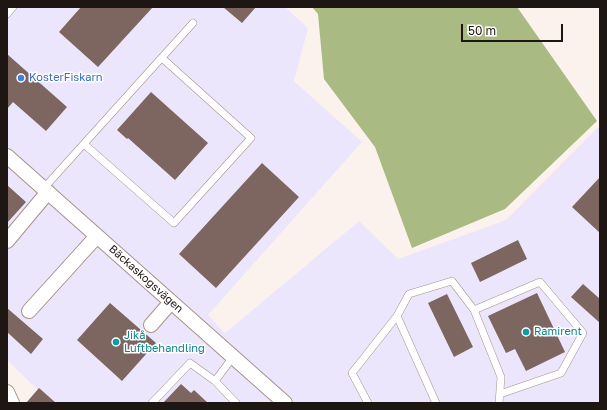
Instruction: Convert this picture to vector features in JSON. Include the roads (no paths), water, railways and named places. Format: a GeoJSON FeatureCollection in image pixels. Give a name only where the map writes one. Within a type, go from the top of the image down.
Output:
{"type":"FeatureCollection","features":[{"type":"Feature","properties":{"kind":"street","name":"Bäckaskogsvägen"},"geometry":{"type":"LineString","coordinates":[[7,156],[285,403]]}},
{"type":"Feature","properties":{"kind":"street"},"geometry":{"type":"LineString","coordinates":[[7,241],[46,190]]}},
{"type":"Feature","properties":{"kind":"street"},"geometry":{"type":"LineString","coordinates":[[29,311],[97,236]]}},
{"type":"Feature","properties":{"kind":"street"},"geometry":{"type":"LineString","coordinates":[[151,325],[171,302]]}},
{"type":"Feature","properties":{"kind":"street"},"geometry":{"type":"LineString","coordinates":[[7,392],[12,403]]}},
{"type":"Feature","properties":{"kind":"lane"},"geometry":{"type":"LineString","coordinates":[[7,14],[13,7]]}},
{"type":"Feature","properties":{"kind":"lane"},"geometry":{"type":"LineString","coordinates":[[46,190],[84,144],[193,23]]}},
{"type":"Feature","properties":{"kind":"lane"},"geometry":{"type":"LineString","coordinates":[[84,144],[174,223],[251,138],[162,58]]}},
{"type":"Feature","properties":{"kind":"lane"},"geometry":{"type":"LineString","coordinates":[[368,403],[352,373],[397,316],[409,294],[452,281],[474,310],[501,377],[499,403]]}},
{"type":"Feature","properties":{"kind":"lane"},"geometry":{"type":"LineString","coordinates":[[474,310],[540,282],[583,333],[561,373],[500,394]]}},
{"type":"Feature","properties":{"kind":"lane"},"geometry":{"type":"LineString","coordinates":[[397,316],[436,403]]}},
{"type":"Feature","properties":{"kind":"lane"},"geometry":{"type":"LineString","coordinates":[[214,381],[233,357]]}},
{"type":"Feature","properties":{"kind":"lane"},"geometry":{"type":"LineString","coordinates":[[152,403],[190,363],[214,381],[236,403]]}},
{"type":"Feature","properties":{"kind":"place","name":"KosterFiskarn"},"geometry":{"type":"Point","coordinates":[21,78]}},
{"type":"Feature","properties":{"kind":"place","name":"Ramirent"},"geometry":{"type":"Point","coordinates":[526,332]}},
{"type":"Feature","properties":{"kind":"place","name":"Jikå Luftbehandling"},"geometry":{"type":"Point","coordinates":[116,342]}}]}
